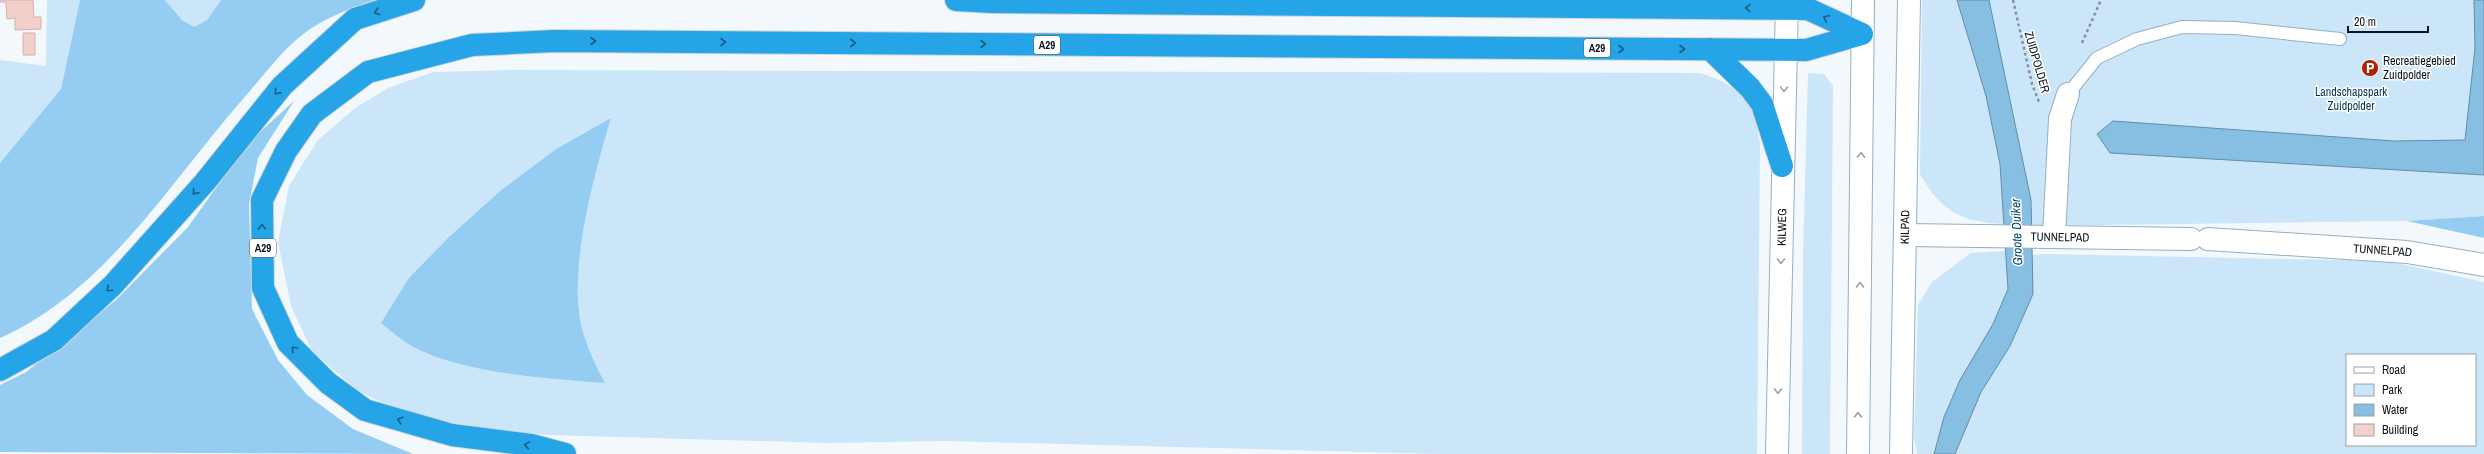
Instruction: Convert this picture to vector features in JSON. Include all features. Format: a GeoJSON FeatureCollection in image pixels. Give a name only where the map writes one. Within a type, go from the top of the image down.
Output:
{"type":"FeatureCollection","features":[{"type":"Feature","properties":{"kind":"highway"},"geometry":{"type":"LineString","coordinates":[[0,370],[54,340],[113,286],[205,182],[282,86],[355,19],[414,0]]}},
{"type":"Feature","properties":{"kind":"highway"},"geometry":{"type":"LineString","coordinates":[[956,0],[999,2],[1787,4],[1808,9],[1862,34]]}},
{"type":"Feature","properties":{"kind":"highway","name":"A29"},"geometry":{"type":"LineString","coordinates":[[565,454],[531,445],[452,435],[365,410],[328,383],[288,343],[263,288],[262,200],[286,151],[312,114],[368,72],[472,45],[554,41],[1806,50],[1862,34]]}},
{"type":"Feature","properties":{"kind":"highway"},"geometry":{"type":"LineString","coordinates":[[1710,49],[1750,88],[1762,104],[1782,166]]}},
{"type":"Feature","properties":{"kind":"street"},"geometry":{"type":"LineString","coordinates":[[1858,454],[1863,0]]}},
{"type":"Feature","properties":{"kind":"street","name":"KILPAD"},"geometry":{"type":"LineString","coordinates":[[1901,454],[1909,0]]}},
{"type":"Feature","properties":{"kind":"street","name":"KILWEG"},"geometry":{"type":"LineString","coordinates":[[1777,454],[1782,166],[1787,4]]}},
{"type":"Feature","properties":{"kind":"street"},"geometry":{"type":"LineString","coordinates":[[2046,237],[2060,119],[2068,94]]}},
{"type":"Feature","properties":{"kind":"street","name":"TUNNELPAD"},"geometry":{"type":"LineString","coordinates":[[1906,235],[2200,239],[2407,252],[2484,264]]}},
{"type":"Feature","properties":{"kind":"lane"},"geometry":{"type":"LineString","coordinates":[[2068,94],[2097,58],[2137,39],[2182,26],[2235,28],[2340,39]]}},
{"type":"Feature","properties":{"kind":"path","name":"ZUIDPOLDER"},"geometry":{"type":"LineString","coordinates":[[2013,0],[2032,84],[2042,110],[2060,119]]}},
{"type":"Feature","properties":{"kind":"green space"},"geometry":{"type":"Polygon","coordinates":[[[47,0],[80,0],[61,89],[0,163],[0,60],[46,66],[47,0]]]}},
{"type":"Feature","properties":{"kind":"green space"},"geometry":{"type":"Polygon","coordinates":[[[165,0],[221,0],[207,20],[194,27],[182,20],[165,0]]]}},
{"type":"Feature","properties":{"kind":"green space","name":"Landschapspark Zuidpolder"},"geometry":{"type":"Polygon","coordinates":[[[1922,0],[1957,0],[1960,9],[1961,0],[2484,0],[2474,55],[2465,140],[2441,173],[2484,175],[2484,216],[2407,221],[2031,226],[2031,200],[1995,139],[2000,164],[2004,224],[1976,221],[1965,217],[1954,212],[1936,198],[1920,174],[1922,0]]]}},
{"type":"Feature","properties":{"kind":"green space"},"geometry":{"type":"Polygon","coordinates":[[[513,70],[1699,73],[1707,75],[1730,86],[1749,104],[1753,112],[1760,143],[1757,454],[1439,454],[946,441],[827,443],[484,433],[415,418],[358,391],[312,351],[291,306],[278,242],[289,186],[317,141],[355,108],[388,88],[433,72],[513,70]],[[611,118],[556,149],[500,191],[450,236],[381,323],[410,344],[604,383],[584,335],[579,310],[578,284],[579,255],[584,226],[597,169],[611,118]]]}},
{"type":"Feature","properties":{"kind":"green space"},"geometry":{"type":"Polygon","coordinates":[[[1808,73],[1824,74],[1833,86],[1830,454],[1802,454],[1803,257],[1808,73]]]}},
{"type":"Feature","properties":{"kind":"green space"},"geometry":{"type":"Polygon","coordinates":[[[2005,251],[2008,289],[1993,324],[1960,380],[1944,417],[1934,454],[1917,454],[1914,437],[1918,305],[1932,282],[1971,253],[2005,251]]]}},
{"type":"Feature","properties":{"kind":"green space"},"geometry":{"type":"Polygon","coordinates":[[[2044,254],[2387,261],[2484,282],[2484,454],[1955,454],[1981,392],[2010,346],[2033,294],[2031,255],[2044,254]]]}},
{"type":"Feature","properties":{"kind":"shaded area"},"geometry":{"type":"Polygon","coordinates":[[[80,0],[165,0],[182,20],[194,27],[207,20],[221,0],[376,0],[357,6],[328,19],[310,29],[286,49],[216,131],[162,199],[104,264],[72,293],[38,318],[0,338],[0,163],[61,89],[80,0]]]}},
{"type":"Feature","properties":{"kind":"shaded area"},"geometry":{"type":"Polygon","coordinates":[[[294,101],[258,158],[249,204],[252,309],[278,360],[307,395],[353,429],[413,454],[0,452],[0,385],[26,372],[116,300],[188,227],[248,143],[294,101]]]}},
{"type":"Feature","properties":{"kind":"shaded area"},"geometry":{"type":"Polygon","coordinates":[[[611,118],[597,168],[584,226],[578,285],[579,311],[584,335],[593,359],[605,383],[505,373],[454,362],[431,355],[410,345],[381,323],[409,278],[450,236],[500,191],[556,149],[611,118]]]}},
{"type":"Feature","properties":{"kind":"shaded area"},"geometry":{"type":"Polygon","coordinates":[[[2484,216],[2484,238],[2407,221],[2484,216]]]}},
{"type":"Feature","properties":{"kind":"water","name":"Groote Duiker"},"geometry":{"type":"Polygon","coordinates":[[[1957,0],[1989,0],[2031,200],[2033,294],[2010,346],[1981,392],[1955,454],[1934,454],[1944,417],[1960,380],[1993,324],[2008,289],[2000,164],[1986,96],[1957,0]]]}},
{"type":"Feature","properties":{"kind":"water"},"geometry":{"type":"Polygon","coordinates":[[[2474,0],[2484,0],[2484,175],[2110,153],[2097,134],[2113,121],[2394,141],[2465,140],[2475,48],[2474,0]]]}},
{"type":"Feature","properties":{"kind":"building"},"geometry":{"type":"Polygon","coordinates":[[[0,0],[33,0],[34,17],[41,17],[41,29],[15,30],[15,18],[7,19],[6,2],[0,2],[0,0]]]}},
{"type":"Feature","properties":{"kind":"building"},"geometry":{"type":"Polygon","coordinates":[[[23,33],[35,33],[35,55],[23,55],[23,33]]]}},
{"type":"Feature","properties":{"kind":"place","name":"Recreatiegebied Zuidpolder"},"geometry":{"type":"Point","coordinates":[2370,68]}}]}
